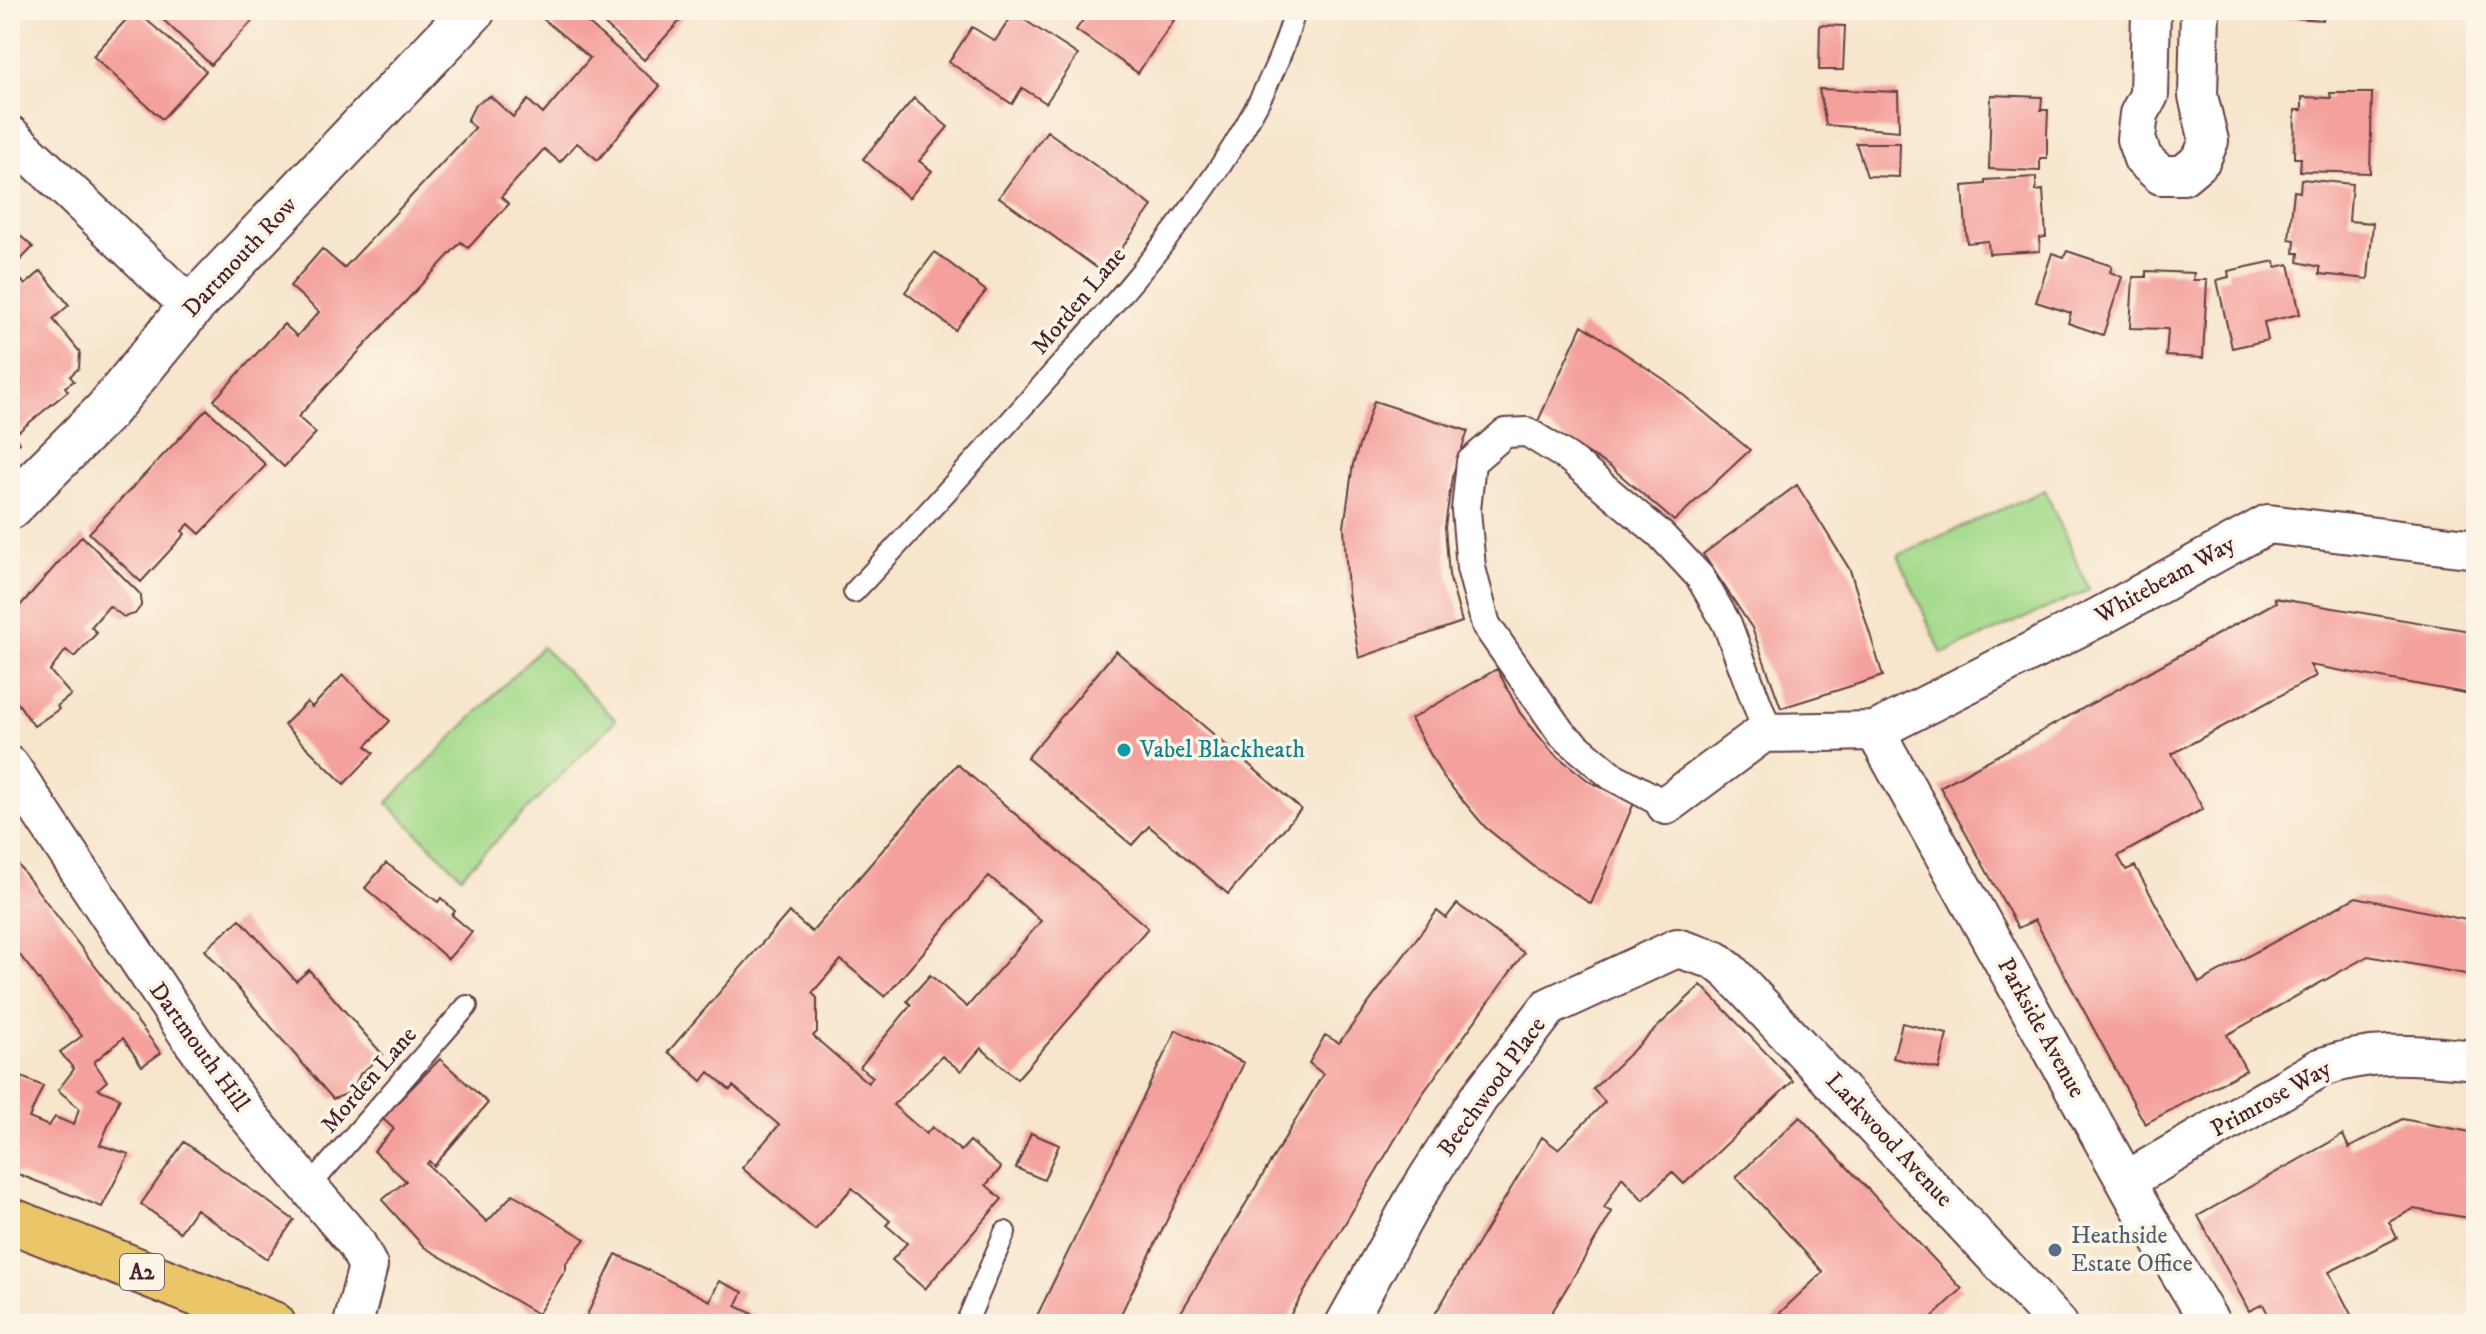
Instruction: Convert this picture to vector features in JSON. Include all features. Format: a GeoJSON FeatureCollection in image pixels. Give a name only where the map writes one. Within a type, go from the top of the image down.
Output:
{"type":"FeatureCollection","features":[{"type":"Feature","properties":{"kind":"highway","name":"A2"},"geometry":{"type":"LineString","coordinates":[[10,1220],[273,1324]]}},
{"type":"Feature","properties":{"kind":"street","name":"Dartmouth Row"},"geometry":{"type":"LineString","coordinates":[[10,507],[106,411],[191,307],[473,10]]}},
{"type":"Feature","properties":{"kind":"street"},"geometry":{"type":"LineString","coordinates":[[2151,10],[2149,95],[2139,114],[2136,139],[2143,159],[2161,175],[2183,175],[2201,160],[2209,141],[2198,96],[2200,10]]}},
{"type":"Feature","properties":{"kind":"street"},"geometry":{"type":"LineString","coordinates":[[10,135],[191,307]]}},
{"type":"Feature","properties":{"kind":"street"},"geometry":{"type":"LineString","coordinates":[[1768,733],[1727,624],[1700,577],[1660,534],[1569,458],[1527,432],[1505,433],[1471,462],[1466,510],[1471,568],[1486,625],[1562,734],[1612,776],[1666,805],[1711,769],[1768,733],[1875,731]]}},
{"type":"Feature","properties":{"kind":"street","name":"Whitebeam Way"},"geometry":{"type":"LineString","coordinates":[[1875,731],[2101,616],[2268,524],[2476,549]]}},
{"type":"Feature","properties":{"kind":"street","name":"Parkside Avenue"},"geometry":{"type":"LineString","coordinates":[[1875,731],[2126,1181],[2211,1324]]}},
{"type":"Feature","properties":{"kind":"street","name":"Dartmouth Hill"},"geometry":{"type":"LineString","coordinates":[[10,766],[123,941],[192,1040],[356,1243],[368,1266],[353,1324]]}},
{"type":"Feature","properties":{"kind":"street","name":"Beechwood Place"},"geometry":{"type":"LineString","coordinates":[[1345,1324],[1415,1198],[1470,1111],[1549,1007],[1677,948],[1715,960]]}},
{"type":"Feature","properties":{"kind":"street","name":"Larkwood Avenue"},"geometry":{"type":"LineString","coordinates":[[1715,960],[1750,991],[2043,1319]]}},
{"type":"Feature","properties":{"kind":"street","name":"Primrose Way"},"geometry":{"type":"LineString","coordinates":[[2126,1181],[2320,1068],[2339,1061],[2382,1053],[2476,1060]]}},
{"type":"Feature","properties":{"kind":"lane","name":"Morden Lane"},"geometry":{"type":"LineString","coordinates":[[854,592],[950,491],[1112,306],[1206,187],[1251,113],[1288,40],[1295,10]]}},
{"type":"Feature","properties":{"kind":"lane","name":"Morden Lane"},"geometry":{"type":"LineString","coordinates":[[309,1187],[467,1006]]}},
{"type":"Feature","properties":{"kind":"lane"},"geometry":{"type":"LineString","coordinates":[[966,1324],[1005,1232]]}},
{"type":"Feature","properties":{"kind":"green space"},"geometry":{"type":"Polygon","coordinates":[[[2045,490],[2089,590],[1942,654],[1898,555],[2045,490]]]}},
{"type":"Feature","properties":{"kind":"green space"},"geometry":{"type":"Polygon","coordinates":[[[542,647],[616,720],[461,876],[387,803],[542,647]]]}},
{"type":"Feature","properties":{"kind":"building"},"geometry":{"type":"Polygon","coordinates":[[[135,10],[206,71],[162,119],[93,56],[135,10]]]}},
{"type":"Feature","properties":{"kind":"building"},"geometry":{"type":"Polygon","coordinates":[[[153,10],[249,10],[256,17],[211,65],[153,10]]]}},
{"type":"Feature","properties":{"kind":"building"},"geometry":{"type":"Polygon","coordinates":[[[549,10],[573,10],[660,86],[598,160],[577,143],[560,162],[544,149],[501,197],[509,204],[468,248],[461,242],[298,417],[316,433],[284,467],[214,400],[284,324],[297,336],[319,312],[290,286],[322,249],[344,268],[475,128],[467,121],[475,105],[490,96],[513,117],[528,100],[543,114],[590,58],[542,18],[549,10]]]}},
{"type":"Feature","properties":{"kind":"building"},"geometry":{"type":"Polygon","coordinates":[[[690,10],[644,60],[591,12],[690,10]]]}},
{"type":"Feature","properties":{"kind":"building"},"geometry":{"type":"Polygon","coordinates":[[[1090,10],[1159,10],[1174,20],[1138,73],[1076,30],[1090,10]]]}},
{"type":"Feature","properties":{"kind":"building"},"geometry":{"type":"Polygon","coordinates":[[[2239,10],[2274,10],[2273,19],[2239,17],[2239,10]]]}},
{"type":"Feature","properties":{"kind":"building"},"geometry":{"type":"Polygon","coordinates":[[[2280,10],[2324,10],[2323,20],[2280,17],[2280,10]]]}},
{"type":"Feature","properties":{"kind":"building"},"geometry":{"type":"Polygon","coordinates":[[[2425,10],[2476,10],[2476,16],[2425,14],[2425,10]]]}},
{"type":"Feature","properties":{"kind":"building"},"geometry":{"type":"Polygon","coordinates":[[[1014,13],[1078,55],[1046,103],[1022,88],[1012,104],[949,62],[972,27],[995,41],[1014,13]]]}},
{"type":"Feature","properties":{"kind":"building"},"geometry":{"type":"Polygon","coordinates":[[[1820,25],[1845,26],[1843,70],[1819,70],[1820,25]]]}},
{"type":"Feature","properties":{"kind":"building"},"geometry":{"type":"Polygon","coordinates":[[[1819,89],[1898,92],[1899,131],[1826,125],[1819,89]]]}},
{"type":"Feature","properties":{"kind":"building"},"geometry":{"type":"Polygon","coordinates":[[[2330,93],[2372,93],[2370,173],[2300,171],[2301,158],[2294,158],[2295,110],[2302,110],[2302,97],[2331,98],[2330,93]]]}},
{"type":"Feature","properties":{"kind":"building"},"geometry":{"type":"Polygon","coordinates":[[[1991,95],[2042,97],[2041,110],[2048,110],[2047,158],[2040,158],[2040,171],[1989,169],[1991,95]]]}},
{"type":"Feature","properties":{"kind":"building"},"geometry":{"type":"Polygon","coordinates":[[[914,98],[948,127],[919,161],[932,171],[909,198],[863,159],[914,98]]]}},
{"type":"Feature","properties":{"kind":"building"},"geometry":{"type":"Polygon","coordinates":[[[1047,131],[1152,206],[1104,273],[999,197],[1047,131]]]}},
{"type":"Feature","properties":{"kind":"building"},"geometry":{"type":"Polygon","coordinates":[[[1856,143],[1900,143],[1899,177],[1867,176],[1856,143]]]}},
{"type":"Feature","properties":{"kind":"building"},"geometry":{"type":"Polygon","coordinates":[[[2036,177],[2036,191],[2043,190],[2046,237],[2039,238],[2040,251],[1989,254],[1988,241],[1967,243],[1963,186],[1985,184],[1985,180],[2036,177]]]}},
{"type":"Feature","properties":{"kind":"building"},"geometry":{"type":"Polygon","coordinates":[[[2301,179],[2352,184],[2349,221],[2373,223],[2368,279],[2320,274],[2320,267],[2298,262],[2299,253],[2294,253],[2295,240],[2289,239],[2294,191],[2300,192],[2301,179]]]}},
{"type":"Feature","properties":{"kind":"building"},"geometry":{"type":"Polygon","coordinates":[[[10,217],[17,233],[33,247],[10,271],[10,217]]]}},
{"type":"Feature","properties":{"kind":"building"},"geometry":{"type":"Polygon","coordinates":[[[2067,251],[2112,266],[2110,272],[2122,277],[2103,335],[2068,323],[2071,313],[2036,302],[2052,253],[2064,257],[2067,251]]]}},
{"type":"Feature","properties":{"kind":"building"},"geometry":{"type":"Polygon","coordinates":[[[935,252],[986,291],[955,330],[905,292],[935,252]]]}},
{"type":"Feature","properties":{"kind":"building"},"geometry":{"type":"Polygon","coordinates":[[[2275,261],[2276,267],[2289,264],[2300,314],[2264,322],[2268,340],[2232,348],[2217,280],[2229,277],[2228,271],[2275,261]]]}},
{"type":"Feature","properties":{"kind":"building"},"geometry":{"type":"Polygon","coordinates":[[[41,271],[69,305],[53,319],[80,352],[79,368],[70,376],[74,381],[65,387],[68,391],[13,436],[20,443],[10,452],[10,392],[21,383],[10,370],[10,291],[22,281],[25,285],[41,271]]]}},
{"type":"Feature","properties":{"kind":"building"},"geometry":{"type":"Polygon","coordinates":[[[2146,271],[2194,273],[2193,280],[2207,280],[2203,358],[2166,356],[2168,329],[2130,328],[2133,277],[2146,277],[2146,271]]]}},
{"type":"Feature","properties":{"kind":"building"},"geometry":{"type":"Polygon","coordinates":[[[1582,325],[1665,380],[1750,450],[1674,521],[1612,468],[1538,421],[1582,325]]]}},
{"type":"Feature","properties":{"kind":"building"},"geometry":{"type":"Polygon","coordinates":[[[1374,401],[1468,431],[1452,477],[1445,527],[1449,575],[1462,622],[1359,658],[1348,593],[1344,527],[1353,464],[1374,401]]]}},
{"type":"Feature","properties":{"kind":"building"},"geometry":{"type":"Polygon","coordinates":[[[207,409],[266,465],[200,534],[189,524],[182,531],[185,534],[141,582],[89,533],[207,409]]]}},
{"type":"Feature","properties":{"kind":"building"},"geometry":{"type":"Polygon","coordinates":[[[1797,485],[1850,570],[1883,676],[1781,708],[1752,628],[1703,554],[1797,485]]]}},
{"type":"Feature","properties":{"kind":"building"},"geometry":{"type":"Polygon","coordinates":[[[82,536],[141,595],[141,606],[135,614],[124,617],[109,606],[91,627],[97,633],[74,657],[66,650],[50,671],[71,695],[57,706],[59,709],[34,726],[10,692],[10,617],[82,536]]]}},
{"type":"Feature","properties":{"kind":"building"},"geometry":{"type":"Polygon","coordinates":[[[2274,598],[2476,632],[2476,695],[2310,665],[2316,676],[2172,754],[2203,809],[2118,856],[2126,870],[2135,866],[2199,983],[2356,897],[2476,922],[2476,976],[2368,956],[2227,1035],[2246,1070],[2145,1124],[2035,920],[2018,928],[1940,787],[2276,602],[2274,598]]]}},
{"type":"Feature","properties":{"kind":"building","name":"Vabel Blackheath"},"geometry":{"type":"Polygon","coordinates":[[[1116,651],[1301,809],[1228,894],[1149,826],[1132,845],[1027,758],[1116,651]]]}},
{"type":"Feature","properties":{"kind":"building"},"geometry":{"type":"Polygon","coordinates":[[[1497,669],[1520,713],[1552,752],[1590,782],[1634,803],[1591,904],[1536,868],[1485,827],[1443,777],[1411,719],[1497,669]]]}},
{"type":"Feature","properties":{"kind":"building"},"geometry":{"type":"Polygon","coordinates":[[[343,675],[390,721],[366,746],[374,753],[344,784],[284,725],[307,702],[312,707],[343,675]]]}},
{"type":"Feature","properties":{"kind":"building"},"geometry":{"type":"Polygon","coordinates":[[[957,764],[1148,928],[1017,1079],[981,1048],[961,1071],[942,1056],[893,1105],[926,1134],[932,1127],[961,1151],[970,1141],[1001,1168],[986,1185],[1002,1199],[925,1289],[892,1260],[907,1243],[886,1225],[890,1221],[852,1188],[815,1230],[742,1168],[779,1125],[733,1086],[730,1090],[709,1072],[702,1081],[668,1052],[789,912],[812,932],[957,764]],[[989,876],[885,997],[841,960],[812,993],[817,998],[817,1032],[813,1036],[868,1083],[873,1077],[860,1067],[911,1005],[907,1001],[930,975],[967,1007],[1041,921],[989,876]]]}},
{"type":"Feature","properties":{"kind":"building"},"geometry":{"type":"Polygon","coordinates":[[[10,854],[161,1053],[142,1066],[123,1038],[94,1062],[107,1081],[98,1089],[120,1098],[100,1145],[129,1154],[102,1207],[10,1171],[10,1072],[43,1086],[29,1118],[49,1126],[55,1117],[74,1125],[79,1108],[58,1090],[74,1069],[60,1052],[82,1036],[10,942],[10,854]]]}},
{"type":"Feature","properties":{"kind":"building"},"geometry":{"type":"Polygon","coordinates":[[[386,863],[438,902],[441,898],[455,911],[452,915],[472,932],[448,959],[365,888],[386,863]]]}},
{"type":"Feature","properties":{"kind":"building"},"geometry":{"type":"Polygon","coordinates":[[[1457,904],[1524,953],[1421,1096],[1285,1324],[1174,1324],[1323,1074],[1309,1063],[1325,1035],[1339,1043],[1437,911],[1446,918],[1457,904]]]}},
{"type":"Feature","properties":{"kind":"building"},"geometry":{"type":"Polygon","coordinates":[[[240,919],[296,981],[309,970],[383,1055],[360,1074],[352,1092],[333,1099],[205,950],[240,919]]]}},
{"type":"Feature","properties":{"kind":"building"},"geometry":{"type":"Polygon","coordinates":[[[1701,985],[1793,1081],[1684,1184],[1672,1172],[1643,1200],[1622,1177],[1604,1208],[1612,1212],[1545,1324],[1429,1324],[1542,1137],[1558,1149],[1605,1102],[1593,1089],[1701,985]]]}},
{"type":"Feature","properties":{"kind":"building"},"geometry":{"type":"Polygon","coordinates":[[[1902,1023],[1947,1034],[1939,1069],[1893,1058],[1902,1023]]]}},
{"type":"Feature","properties":{"kind":"building"},"geometry":{"type":"Polygon","coordinates":[[[1176,1030],[1244,1063],[1116,1324],[1033,1324],[1176,1030]]]}},
{"type":"Feature","properties":{"kind":"building"},"geometry":{"type":"Polygon","coordinates":[[[440,1059],[488,1103],[434,1166],[429,1161],[427,1164],[487,1222],[513,1194],[585,1239],[566,1263],[566,1269],[538,1314],[424,1247],[382,1200],[406,1181],[374,1151],[394,1129],[382,1118],[440,1059]]]}},
{"type":"Feature","properties":{"kind":"building"},"geometry":{"type":"Polygon","coordinates":[[[1800,1117],[1962,1289],[1925,1324],[1768,1324],[1823,1272],[1736,1177],[1800,1117]]]}},
{"type":"Feature","properties":{"kind":"building"},"geometry":{"type":"Polygon","coordinates":[[[2402,1119],[2476,1133],[2476,1219],[2413,1209],[2389,1222],[2397,1238],[2329,1272],[2354,1320],[2350,1324],[2273,1324],[2263,1304],[2249,1311],[2198,1216],[2343,1135],[2349,1148],[2402,1119]]]}},
{"type":"Feature","properties":{"kind":"building"},"geometry":{"type":"Polygon","coordinates":[[[1031,1133],[1059,1145],[1044,1180],[1016,1168],[1031,1133]]]}},
{"type":"Feature","properties":{"kind":"building"},"geometry":{"type":"Polygon","coordinates":[[[184,1142],[294,1220],[267,1259],[196,1209],[180,1232],[141,1204],[184,1142]]]}},
{"type":"Feature","properties":{"kind":"building"},"geometry":{"type":"Polygon","coordinates":[[[616,1254],[710,1301],[719,1281],[743,1292],[736,1306],[774,1324],[606,1324],[587,1315],[616,1254]]]}},
{"type":"Feature","properties":{"kind":"place","name":"Vabel Blackheath"},"geometry":{"type":"Point","coordinates":[1124,750]}},
{"type":"Feature","properties":{"kind":"place","name":"Heathside Estate Office"},"geometry":{"type":"Point","coordinates":[2055,1250]}}]}
